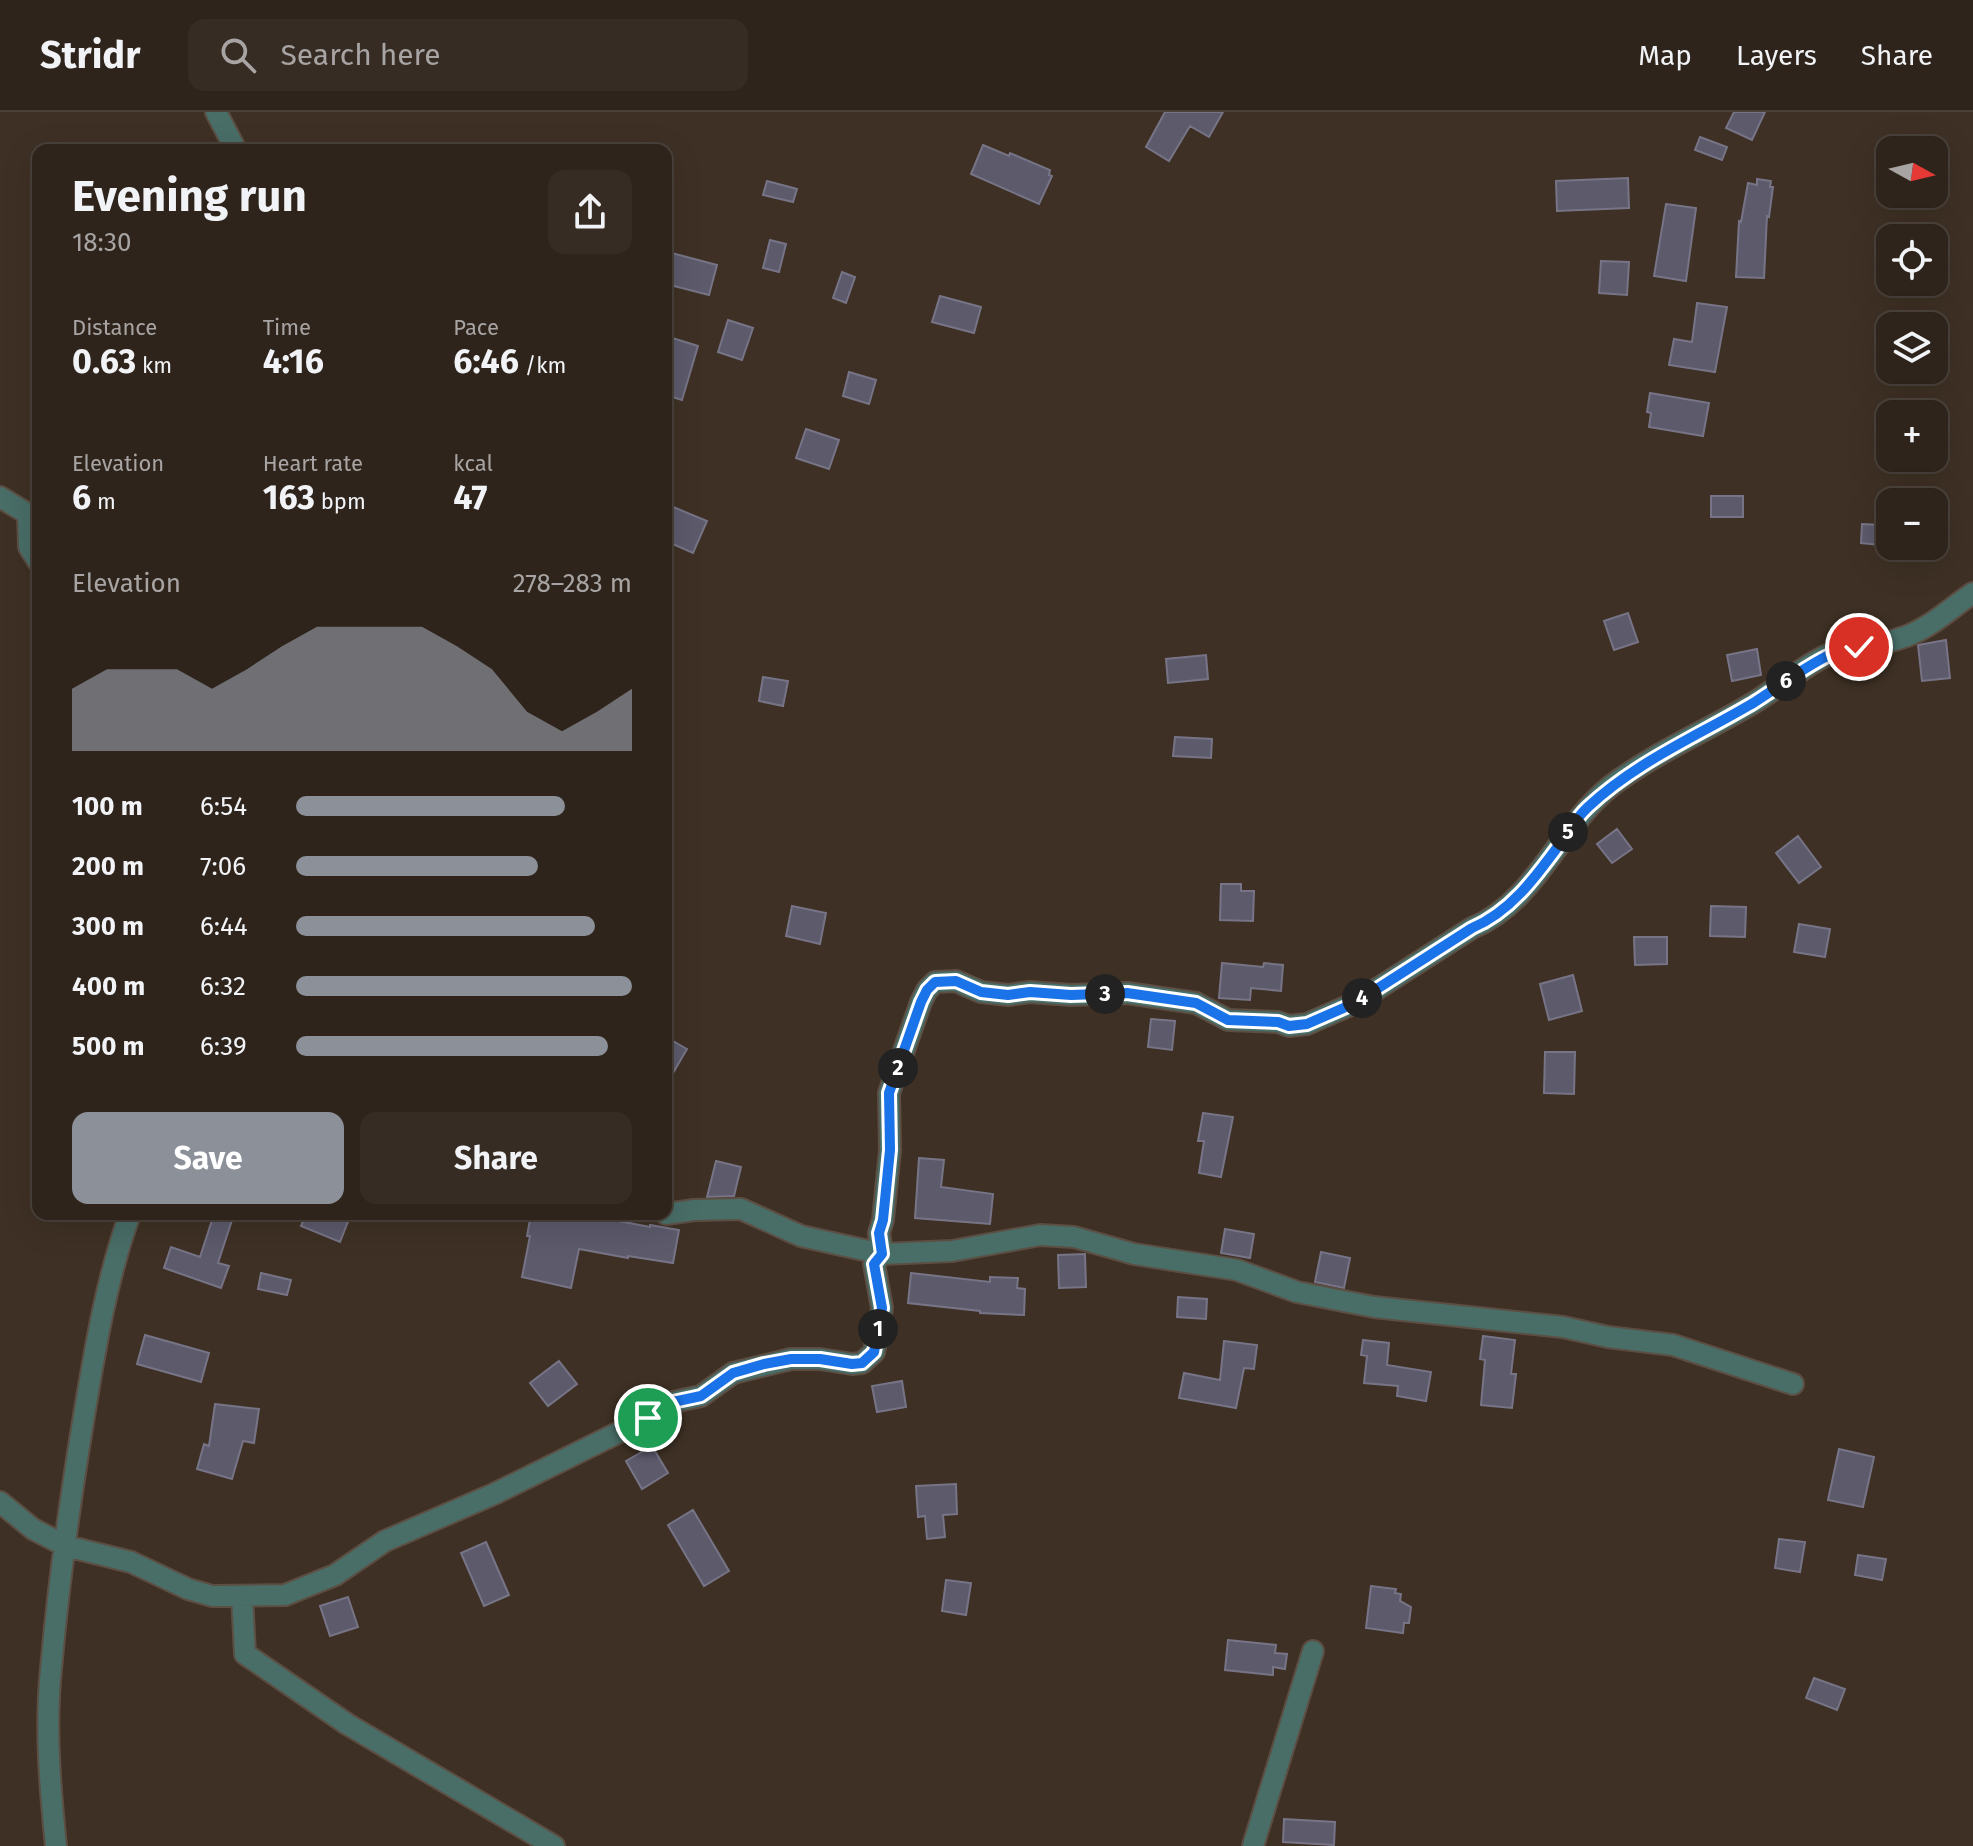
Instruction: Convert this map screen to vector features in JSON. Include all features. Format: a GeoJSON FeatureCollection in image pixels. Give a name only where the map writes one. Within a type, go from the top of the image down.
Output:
{"type":"FeatureCollection","features":[{"type":"Feature","properties":{"kind":"street"},"geometry":{"type":"LineString","coordinates":[[216,112],[233,144]]}},
{"type":"Feature","properties":{"kind":"street"},"geometry":{"type":"LineString","coordinates":[[0,497],[28,514],[29,547],[32,552]]}},
{"type":"Feature","properties":{"kind":"street"},"geometry":{"type":"LineString","coordinates":[[0,1502],[33,1529],[66,1546],[131,1562],[188,1589],[212,1596],[285,1595],[335,1575],[385,1541],[494,1494],[638,1423],[673,1402],[701,1396],[733,1373],[791,1359],[862,1363],[874,1352],[882,1308],[874,1264],[882,1254],[879,1233],[890,1150],[889,1093],[921,1002],[935,982],[956,981],[981,992],[1008,995],[1030,992],[1071,995],[1127,993],[1196,1003],[1228,1020],[1278,1022],[1289,1026],[1307,1024],[1355,1003],[1515,900],[1587,808],[1611,786],[1820,661],[1850,646],[1859,647],[1905,637],[1924,628],[1973,593]]}},
{"type":"Feature","properties":{"kind":"street"},"geometry":{"type":"LineString","coordinates":[[672,1213],[741,1209],[801,1236],[882,1254],[952,1251],[1040,1235],[1074,1237],[1134,1254],[1237,1270],[1297,1292],[1374,1307],[1563,1327],[1608,1337],[1673,1345],[1793,1384]]}},
{"type":"Feature","properties":{"kind":"street"},"geometry":{"type":"LineString","coordinates":[[56,1846],[49,1736],[50,1671],[71,1497],[98,1335],[119,1244],[128,1220]]}},
{"type":"Feature","properties":{"kind":"street"},"geometry":{"type":"LineString","coordinates":[[242,1596],[245,1654],[347,1724],[554,1846]]}},
{"type":"Feature","properties":{"kind":"street"},"geometry":{"type":"LineString","coordinates":[[1253,1846],[1313,1651]]}},
{"type":"Feature","properties":{"kind":"building"},"geometry":{"type":"Polygon","coordinates":[[[1165,112],[1223,112],[1209,137],[1190,126],[1169,161],[1146,147],[1165,112]]]}},
{"type":"Feature","properties":{"kind":"building"},"geometry":{"type":"Polygon","coordinates":[[[1734,112],[1765,112],[1752,140],[1726,128],[1734,112]]]}},
{"type":"Feature","properties":{"kind":"building"},"geometry":{"type":"Polygon","coordinates":[[[1700,137],[1727,147],[1722,160],[1695,150],[1700,137]]]}},
{"type":"Feature","properties":{"kind":"building"},"geometry":{"type":"Polygon","coordinates":[[[983,145],[1050,170],[1049,175],[1052,176],[1039,204],[971,174],[983,145]]]}},
{"type":"Feature","properties":{"kind":"building"},"geometry":{"type":"Polygon","coordinates":[[[1628,178],[1629,208],[1557,211],[1556,181],[1628,178]]]}},
{"type":"Feature","properties":{"kind":"building"},"geometry":{"type":"Polygon","coordinates":[[[1757,179],[1771,181],[1770,187],[1773,187],[1767,216],[1764,278],[1736,277],[1739,221],[1748,183],[1757,185],[1757,179]]]}},
{"type":"Feature","properties":{"kind":"building"},"geometry":{"type":"Polygon","coordinates":[[[767,181],[797,189],[793,202],[763,195],[767,181]]]}},
{"type":"Feature","properties":{"kind":"building"},"geometry":{"type":"Polygon","coordinates":[[[1666,204],[1696,208],[1686,281],[1654,276],[1666,204]]]}},
{"type":"Feature","properties":{"kind":"building"},"geometry":{"type":"Polygon","coordinates":[[[770,240],[786,244],[779,272],[763,268],[770,240]]]}},
{"type":"Feature","properties":{"kind":"building"},"geometry":{"type":"Polygon","coordinates":[[[672,253],[717,265],[709,295],[672,286],[672,253]]]}},
{"type":"Feature","properties":{"kind":"building"},"geometry":{"type":"Polygon","coordinates":[[[1601,261],[1629,262],[1627,295],[1599,293],[1601,261]]]}},
{"type":"Feature","properties":{"kind":"building"},"geometry":{"type":"Polygon","coordinates":[[[842,272],[855,277],[846,303],[833,298],[842,272]]]}},
{"type":"Feature","properties":{"kind":"building"},"geometry":{"type":"Polygon","coordinates":[[[940,296],[981,307],[974,333],[932,322],[940,296]]]}},
{"type":"Feature","properties":{"kind":"building"},"geometry":{"type":"Polygon","coordinates":[[[1697,303],[1727,307],[1715,372],[1669,365],[1674,339],[1692,342],[1697,303]]]}},
{"type":"Feature","properties":{"kind":"building"},"geometry":{"type":"Polygon","coordinates":[[[728,320],[753,328],[742,360],[718,352],[728,320]]]}},
{"type":"Feature","properties":{"kind":"building"},"geometry":{"type":"Polygon","coordinates":[[[672,338],[698,346],[682,400],[672,397],[672,338]]]}},
{"type":"Feature","properties":{"kind":"building"},"geometry":{"type":"Polygon","coordinates":[[[849,372],[876,380],[869,404],[843,396],[849,372]]]}},
{"type":"Feature","properties":{"kind":"building"},"geometry":{"type":"Polygon","coordinates":[[[1650,393],[1709,403],[1703,436],[1649,427],[1651,413],[1647,412],[1650,393]]]}},
{"type":"Feature","properties":{"kind":"building"},"geometry":{"type":"Polygon","coordinates":[[[806,429],[839,440],[829,469],[796,458],[806,429]]]}},
{"type":"Feature","properties":{"kind":"building"},"geometry":{"type":"Polygon","coordinates":[[[1711,496],[1743,496],[1743,517],[1711,517],[1711,496]]]}},
{"type":"Feature","properties":{"kind":"building"},"geometry":{"type":"Polygon","coordinates":[[[672,506],[707,521],[693,553],[672,544],[672,506]]]}},
{"type":"Feature","properties":{"kind":"building"},"geometry":{"type":"Polygon","coordinates":[[[1862,524],[1876,525],[1876,545],[1861,543],[1862,524]]]}},
{"type":"Feature","properties":{"kind":"building"},"geometry":{"type":"Polygon","coordinates":[[[1628,613],[1638,642],[1614,650],[1604,621],[1628,613]]]}},
{"type":"Feature","properties":{"kind":"building"},"geometry":{"type":"Polygon","coordinates":[[[1946,640],[1950,678],[1922,681],[1918,645],[1946,640]]]}},
{"type":"Feature","properties":{"kind":"building"},"geometry":{"type":"Polygon","coordinates":[[[1757,649],[1761,675],[1732,681],[1727,655],[1757,649]]]}},
{"type":"Feature","properties":{"kind":"building"},"geometry":{"type":"Polygon","coordinates":[[[1206,655],[1208,679],[1168,683],[1166,659],[1206,655]]]}},
{"type":"Feature","properties":{"kind":"building"},"geometry":{"type":"Polygon","coordinates":[[[763,677],[788,681],[783,706],[759,701],[763,677]]]}},
{"type":"Feature","properties":{"kind":"building"},"geometry":{"type":"Polygon","coordinates":[[[1175,737],[1212,739],[1211,758],[1173,756],[1175,737]]]}},
{"type":"Feature","properties":{"kind":"building"},"geometry":{"type":"Polygon","coordinates":[[[1617,829],[1632,849],[1612,863],[1597,844],[1617,829]]]}},
{"type":"Feature","properties":{"kind":"building"},"geometry":{"type":"Polygon","coordinates":[[[1798,836],[1821,867],[1799,883],[1776,853],[1798,836]]]}},
{"type":"Feature","properties":{"kind":"building"},"geometry":{"type":"Polygon","coordinates":[[[1221,884],[1241,884],[1241,891],[1254,891],[1253,921],[1220,920],[1221,884]]]}},
{"type":"Feature","properties":{"kind":"building"},"geometry":{"type":"Polygon","coordinates":[[[792,906],[826,913],[820,944],[786,936],[792,906]]]}},
{"type":"Feature","properties":{"kind":"building"},"geometry":{"type":"Polygon","coordinates":[[[1711,906],[1746,907],[1745,937],[1710,936],[1711,906]]]}},
{"type":"Feature","properties":{"kind":"building"},"geometry":{"type":"Polygon","coordinates":[[[1799,924],[1830,929],[1825,957],[1794,952],[1799,924]]]}},
{"type":"Feature","properties":{"kind":"building"},"geometry":{"type":"Polygon","coordinates":[[[1634,937],[1667,937],[1667,964],[1635,965],[1634,937]]]}},
{"type":"Feature","properties":{"kind":"building"},"geometry":{"type":"Polygon","coordinates":[[[1222,963],[1263,967],[1264,963],[1283,965],[1281,991],[1251,988],[1250,1000],[1219,998],[1222,963]]]}},
{"type":"Feature","properties":{"kind":"building"},"geometry":{"type":"Polygon","coordinates":[[[1573,975],[1582,1011],[1549,1020],[1540,984],[1573,975]]]}},
{"type":"Feature","properties":{"kind":"building"},"geometry":{"type":"Polygon","coordinates":[[[1151,1019],[1175,1021],[1172,1050],[1148,1047],[1151,1019]]]}},
{"type":"Feature","properties":{"kind":"building"},"geometry":{"type":"Polygon","coordinates":[[[672,1040],[687,1049],[672,1075],[672,1040]]]}},
{"type":"Feature","properties":{"kind":"building"},"geometry":{"type":"Polygon","coordinates":[[[1545,1052],[1575,1052],[1574,1094],[1544,1093],[1545,1052]]]}},
{"type":"Feature","properties":{"kind":"building"},"geometry":{"type":"Polygon","coordinates":[[[1203,1113],[1233,1117],[1221,1177],[1199,1173],[1204,1141],[1198,1141],[1203,1113]]]}},
{"type":"Feature","properties":{"kind":"building"},"geometry":{"type":"Polygon","coordinates":[[[919,1158],[944,1160],[941,1187],[993,1194],[990,1224],[915,1218],[919,1158]]]}},
{"type":"Feature","properties":{"kind":"building"},"geometry":{"type":"Polygon","coordinates":[[[716,1161],[741,1167],[734,1196],[707,1197],[716,1161]]]}},
{"type":"Feature","properties":{"kind":"building"},"geometry":{"type":"Polygon","coordinates":[[[212,1220],[232,1220],[218,1263],[229,1266],[221,1288],[164,1268],[171,1247],[200,1257],[212,1220]]]}},
{"type":"Feature","properties":{"kind":"building"},"geometry":{"type":"Polygon","coordinates":[[[304,1220],[349,1220],[340,1242],[301,1226],[304,1220]]]}},
{"type":"Feature","properties":{"kind":"building"},"geometry":{"type":"Polygon","coordinates":[[[530,1220],[614,1220],[679,1230],[673,1263],[579,1249],[571,1288],[522,1277],[530,1236],[527,1236],[530,1220]]]}},
{"type":"Feature","properties":{"kind":"building"},"geometry":{"type":"Polygon","coordinates":[[[1225,1229],[1254,1234],[1250,1258],[1221,1253],[1225,1229]]]}},
{"type":"Feature","properties":{"kind":"building"},"geometry":{"type":"Polygon","coordinates":[[[1321,1252],[1350,1258],[1344,1288],[1315,1282],[1321,1252]]]}},
{"type":"Feature","properties":{"kind":"building"},"geometry":{"type":"Polygon","coordinates":[[[1085,1254],[1086,1287],[1059,1288],[1058,1255],[1085,1254]]]}},
{"type":"Feature","properties":{"kind":"building"},"geometry":{"type":"Polygon","coordinates":[[[261,1273],[291,1280],[287,1295],[258,1289],[261,1273]]]}},
{"type":"Feature","properties":{"kind":"building"},"geometry":{"type":"Polygon","coordinates":[[[911,1273],[990,1282],[990,1277],[1018,1278],[1017,1288],[1025,1289],[1024,1315],[980,1313],[908,1303],[911,1273]]]}},
{"type":"Feature","properties":{"kind":"building"},"geometry":{"type":"Polygon","coordinates":[[[1178,1297],[1207,1299],[1206,1319],[1177,1317],[1178,1297]]]}},
{"type":"Feature","properties":{"kind":"building"},"geometry":{"type":"Polygon","coordinates":[[[145,1335],[209,1353],[201,1382],[137,1364],[145,1335]]]}},
{"type":"Feature","properties":{"kind":"building"},"geometry":{"type":"Polygon","coordinates":[[[1483,1336],[1515,1340],[1511,1374],[1516,1374],[1512,1408],[1481,1405],[1485,1360],[1480,1359],[1483,1336]]]}},
{"type":"Feature","properties":{"kind":"building"},"geometry":{"type":"Polygon","coordinates":[[[1363,1340],[1389,1343],[1387,1365],[1431,1372],[1426,1401],[1397,1396],[1398,1386],[1364,1383],[1367,1356],[1361,1355],[1363,1340]]]}},
{"type":"Feature","properties":{"kind":"building"},"geometry":{"type":"Polygon","coordinates":[[[1224,1341],[1257,1345],[1254,1369],[1244,1368],[1236,1408],[1179,1398],[1184,1373],[1220,1380],[1224,1341]]]}},
{"type":"Feature","properties":{"kind":"building"},"geometry":{"type":"Polygon","coordinates":[[[559,1361],[577,1384],[548,1406],[530,1383],[559,1361]]]}},
{"type":"Feature","properties":{"kind":"building"},"geometry":{"type":"Polygon","coordinates":[[[902,1381],[906,1407],[877,1412],[872,1386],[902,1381]]]}},
{"type":"Feature","properties":{"kind":"building"},"geometry":{"type":"Polygon","coordinates":[[[215,1404],[259,1409],[254,1443],[243,1441],[232,1479],[197,1469],[204,1444],[209,1446],[215,1404]]]}},
{"type":"Feature","properties":{"kind":"building"},"geometry":{"type":"Polygon","coordinates":[[[652,1446],[668,1473],[642,1489],[626,1461],[652,1446]]]}},
{"type":"Feature","properties":{"kind":"building"},"geometry":{"type":"Polygon","coordinates":[[[1839,1449],[1874,1457],[1863,1507],[1828,1500],[1839,1449]]]}},
{"type":"Feature","properties":{"kind":"building"},"geometry":{"type":"Polygon","coordinates":[[[956,1484],[957,1514],[943,1515],[945,1537],[927,1539],[925,1516],[918,1517],[916,1486],[956,1484]]]}},
{"type":"Feature","properties":{"kind":"building"},"geometry":{"type":"Polygon","coordinates":[[[693,1510],[729,1571],[704,1586],[668,1525],[693,1510]]]}},
{"type":"Feature","properties":{"kind":"building"},"geometry":{"type":"Polygon","coordinates":[[[1779,1539],[1805,1542],[1800,1572],[1775,1568],[1779,1539]]]}},
{"type":"Feature","properties":{"kind":"building"},"geometry":{"type":"Polygon","coordinates":[[[486,1542],[509,1595],[484,1606],[461,1553],[486,1542]]]}},
{"type":"Feature","properties":{"kind":"building"},"geometry":{"type":"Polygon","coordinates":[[[1858,1555],[1886,1559],[1882,1580],[1855,1575],[1858,1555]]]}},
{"type":"Feature","properties":{"kind":"building"},"geometry":{"type":"Polygon","coordinates":[[[946,1580],[971,1583],[966,1615],[942,1611],[946,1580]]]}},
{"type":"Feature","properties":{"kind":"building"},"geometry":{"type":"Polygon","coordinates":[[[1371,1586],[1396,1589],[1395,1593],[1401,1594],[1400,1601],[1411,1607],[1409,1623],[1404,1623],[1403,1633],[1366,1628],[1371,1586]]]}},
{"type":"Feature","properties":{"kind":"building"},"geometry":{"type":"Polygon","coordinates":[[[348,1597],[358,1627],[330,1636],[320,1606],[348,1597]]]}},
{"type":"Feature","properties":{"kind":"building"},"geometry":{"type":"Polygon","coordinates":[[[1228,1640],[1276,1645],[1275,1653],[1287,1654],[1285,1669],[1273,1667],[1273,1675],[1225,1670],[1228,1640]]]}},
{"type":"Feature","properties":{"kind":"building"},"geometry":{"type":"Polygon","coordinates":[[[1814,1678],[1845,1689],[1837,1710],[1806,1698],[1814,1678]]]}},
{"type":"Feature","properties":{"kind":"building"},"geometry":{"type":"Polygon","coordinates":[[[1284,1819],[1335,1822],[1334,1845],[1283,1842],[1284,1819]]]}},
{"type":"Feature","properties":{"kind":"route"},"geometry":{"type":"LineString","coordinates":[[648,1418],[673,1402],[701,1396],[733,1373],[791,1359],[862,1363],[874,1352],[882,1308],[874,1264],[882,1254],[879,1233],[890,1150],[889,1093],[921,1002],[935,982],[956,981],[981,992],[1008,995],[1030,992],[1071,995],[1127,993],[1196,1003],[1228,1020],[1278,1022],[1289,1026],[1307,1024],[1355,1003],[1515,900],[1577,818],[1611,786],[1820,661],[1850,646],[1859,647]]}}]}
